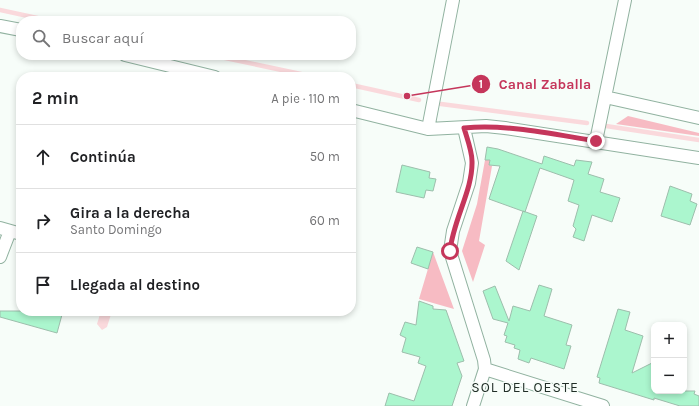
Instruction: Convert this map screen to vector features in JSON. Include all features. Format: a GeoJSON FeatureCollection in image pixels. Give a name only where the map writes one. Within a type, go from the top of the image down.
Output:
{"type":"FeatureCollection","features":[{"type":"Feature","properties":{"kind":"street"},"geometry":{"type":"LineString","coordinates":[[428,129],[453,0]]}},
{"type":"Feature","properties":{"kind":"street"},"geometry":{"type":"LineString","coordinates":[[596,141],[625,0]]}},
{"type":"Feature","properties":{"kind":"street"},"geometry":{"type":"LineString","coordinates":[[0,26],[16,29]]}},
{"type":"Feature","properties":{"kind":"street"},"geometry":{"type":"LineString","coordinates":[[145,60],[195,72]]}},
{"type":"Feature","properties":{"kind":"street"},"geometry":{"type":"LineString","coordinates":[[605,97],[699,118]]}},
{"type":"Feature","properties":{"kind":"street"},"geometry":{"type":"LineString","coordinates":[[356,111],[428,129],[486,126],[505,128],[699,158]]}},
{"type":"Feature","properties":{"kind":"street"},"geometry":{"type":"LineString","coordinates":[[464,128],[472,163],[469,183],[453,232],[450,251],[483,350],[485,368],[473,406]]}},
{"type":"Feature","properties":{"kind":"street"},"geometry":{"type":"LineString","coordinates":[[0,257],[10,231]]}},
{"type":"Feature","properties":{"kind":"street"},"geometry":{"type":"LineString","coordinates":[[485,368],[603,406]]}},
{"type":"Feature","properties":{"kind":"shaded area"},"geometry":{"type":"Polygon","coordinates":[[[628,116],[699,133],[699,136],[616,124],[628,116]]]}},
{"type":"Feature","properties":{"kind":"shaded area"},"geometry":{"type":"Polygon","coordinates":[[[485,160],[490,160],[489,165],[492,166],[479,241],[485,245],[473,282],[462,251],[477,204],[485,160]]]}},
{"type":"Feature","properties":{"kind":"shaded area"},"geometry":{"type":"Polygon","coordinates":[[[433,252],[454,309],[419,299],[433,252]]]}},
{"type":"Feature","properties":{"kind":"shaded area"},"geometry":{"type":"Polygon","coordinates":[[[99,316],[110,316],[107,327],[102,330],[97,324],[99,316]]]}},
{"type":"Feature","properties":{"kind":"building"},"geometry":{"type":"Polygon","coordinates":[[[487,147],[498,149],[542,164],[544,156],[574,166],[576,160],[592,162],[588,174],[604,179],[600,192],[620,198],[612,222],[592,215],[584,241],[573,237],[576,229],[573,226],[579,205],[568,201],[574,180],[540,168],[525,212],[489,199],[500,166],[489,165],[490,160],[485,160],[487,147]]]}},
{"type":"Feature","properties":{"kind":"building"},"geometry":{"type":"Polygon","coordinates":[[[402,165],[430,172],[429,178],[436,179],[433,191],[426,190],[424,198],[396,192],[402,165]]]}},
{"type":"Feature","properties":{"kind":"building"},"geometry":{"type":"Polygon","coordinates":[[[670,186],[692,194],[690,201],[697,204],[690,225],[661,216],[670,186]]]}},
{"type":"Feature","properties":{"kind":"building"},"geometry":{"type":"Polygon","coordinates":[[[523,211],[537,216],[519,270],[506,261],[523,211]]]}},
{"type":"Feature","properties":{"kind":"building"},"geometry":{"type":"Polygon","coordinates":[[[417,247],[433,252],[428,269],[411,263],[417,247]]]}},
{"type":"Feature","properties":{"kind":"building"},"geometry":{"type":"Polygon","coordinates":[[[539,285],[552,289],[544,316],[572,325],[566,345],[571,346],[564,369],[531,358],[529,363],[518,359],[520,350],[514,348],[515,345],[505,342],[507,336],[504,335],[508,323],[493,319],[483,291],[495,286],[509,321],[513,306],[530,311],[539,285]]]}},
{"type":"Feature","properties":{"kind":"building"},"geometry":{"type":"Polygon","coordinates":[[[419,301],[433,306],[433,309],[446,310],[464,361],[457,363],[462,376],[452,406],[385,406],[389,393],[414,401],[426,366],[418,363],[420,357],[402,352],[406,338],[400,335],[405,322],[416,325],[419,301]]]}},
{"type":"Feature","properties":{"kind":"building"},"geometry":{"type":"Polygon","coordinates":[[[618,309],[630,312],[625,330],[643,336],[632,373],[651,364],[651,394],[687,394],[687,391],[695,391],[694,394],[699,396],[699,406],[680,406],[654,398],[654,400],[599,383],[600,378],[597,377],[618,309]]]}},
{"type":"Feature","properties":{"kind":"building"},"geometry":{"type":"Polygon","coordinates":[[[0,311],[16,311],[16,316],[62,316],[57,333],[0,317],[0,311]]]}},
{"type":"Feature","properties":{"kind":"waterway"},"geometry":{"type":"LineString","coordinates":[[0,10],[28,16]]}},
{"type":"Feature","properties":{"kind":"waterway"},"geometry":{"type":"LineString","coordinates":[[235,60],[291,72]]}},
{"type":"Feature","properties":{"kind":"waterway"},"geometry":{"type":"LineString","coordinates":[[356,86],[419,100]]}},
{"type":"Feature","properties":{"kind":"waterway"},"geometry":{"type":"LineString","coordinates":[[441,104],[587,123]]}},
{"type":"Feature","properties":{"kind":"waterway"},"geometry":{"type":"LineString","coordinates":[[606,126],[699,140]]}},
{"type":"Feature","properties":{"kind":"place","name":"Canal Zaballa"},"geometry":{"type":"Point","coordinates":[407,96]}},
{"type":"Feature","properties":{"kind":"district","name":"SOL DEL OESTE"},"geometry":{"type":"Point","coordinates":[525,387]}},
{"type":"Feature","properties":{"kind":"route"},"geometry":{"type":"LineString","coordinates":[[450,251],[453,232],[469,183],[472,163],[472,157],[464,128],[486,126],[596,141]]}}]}
